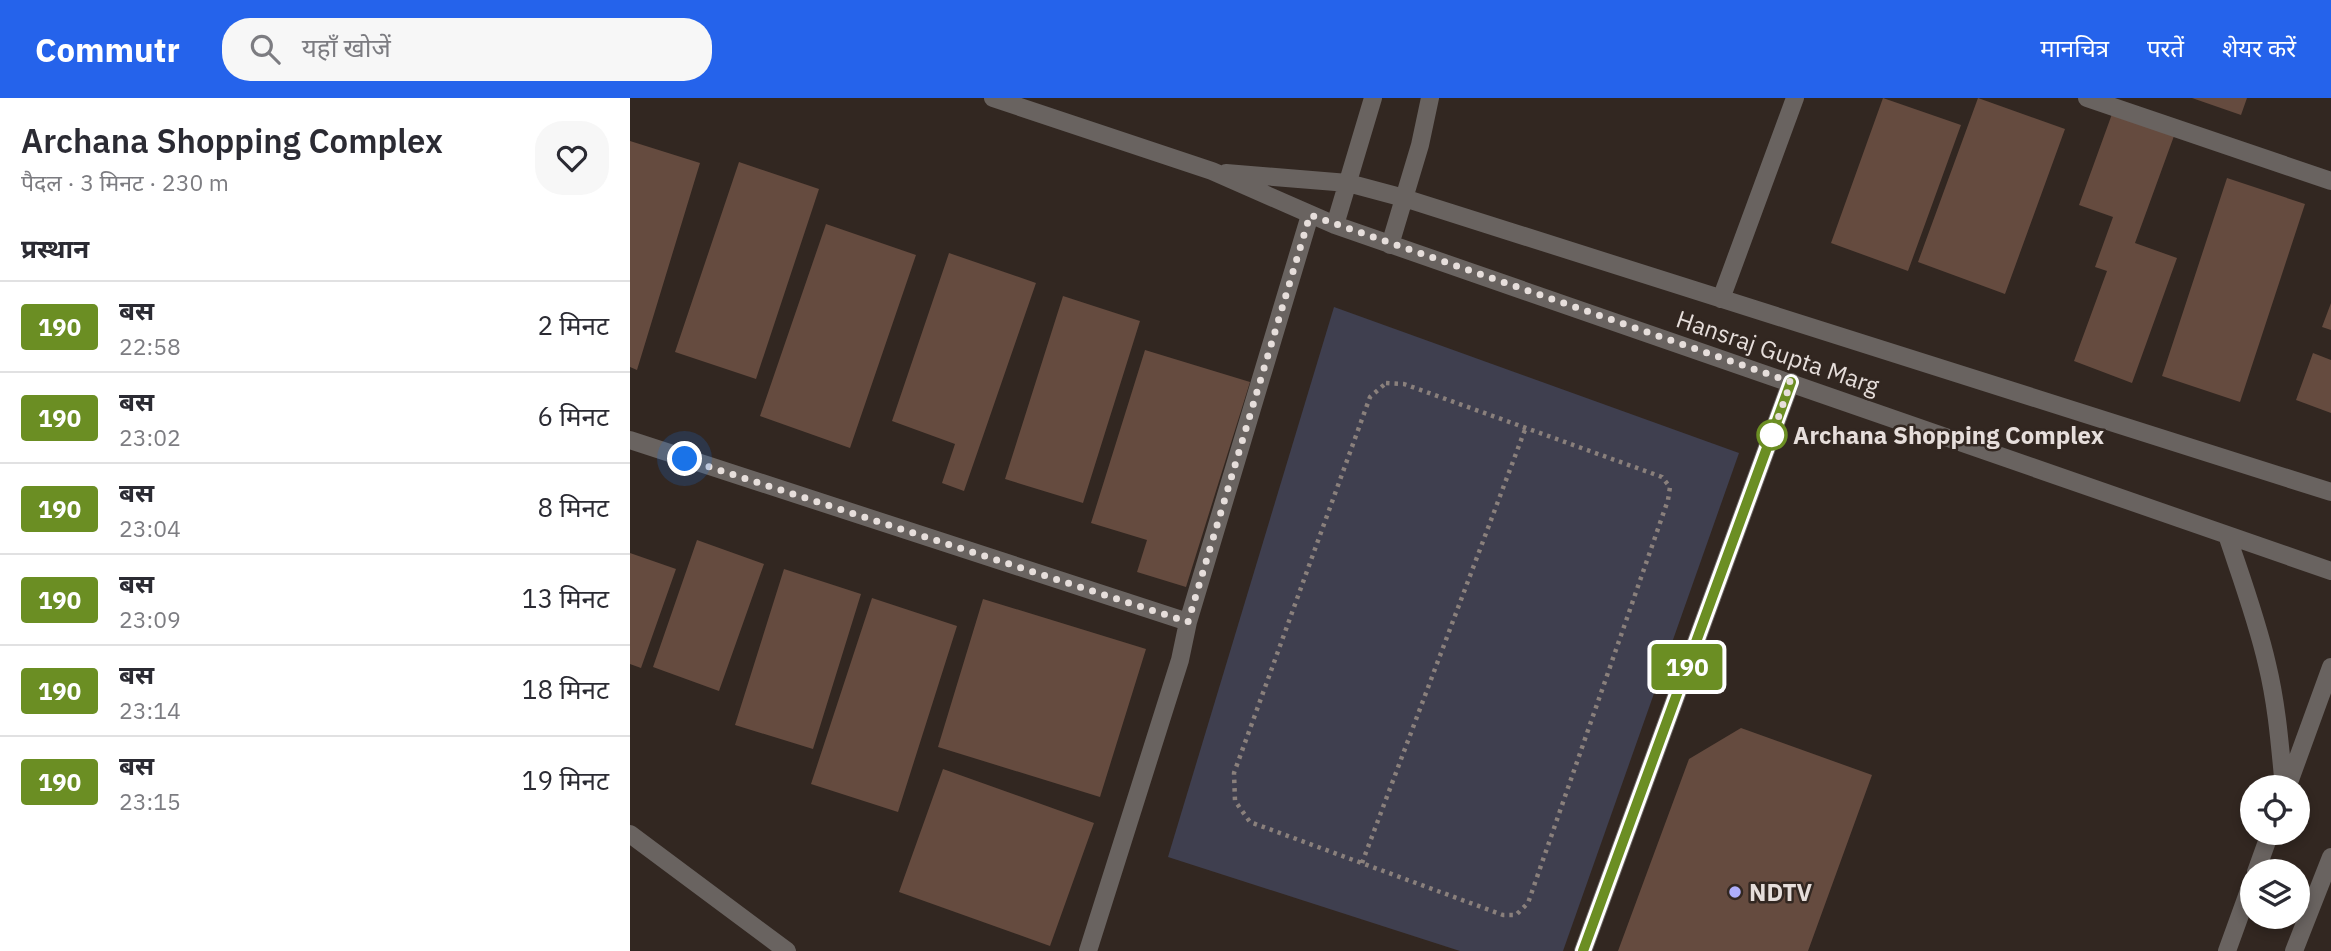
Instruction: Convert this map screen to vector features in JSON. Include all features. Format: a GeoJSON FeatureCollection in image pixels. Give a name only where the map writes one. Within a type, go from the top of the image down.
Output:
{"type":"FeatureCollection","features":[{"type":"Feature","properties":{"kind":"street","name":"Hansraj Gupta Marg"},"geometry":{"type":"LineString","coordinates":[[993,98],[1212,172],[1310,215],[1390,245],[2331,570]]}},
{"type":"Feature","properties":{"kind":"street"},"geometry":{"type":"LineString","coordinates":[[1335,225],[1373,98]]}},
{"type":"Feature","properties":{"kind":"street"},"geometry":{"type":"LineString","coordinates":[[1390,245],[1420,145],[1430,98]]}},
{"type":"Feature","properties":{"kind":"street"},"geometry":{"type":"LineString","coordinates":[[1721,299],[1795,98]]}},
{"type":"Feature","properties":{"kind":"street"},"geometry":{"type":"LineString","coordinates":[[2087,98],[2331,181]]}},
{"type":"Feature","properties":{"kind":"street","name":"Hansraj Gupta Marg"},"geometry":{"type":"LineString","coordinates":[[1212,172],[1348,183],[1404,198],[2331,492]]}},
{"type":"Feature","properties":{"kind":"street"},"geometry":{"type":"LineString","coordinates":[[1088,951],[1180,660],[1188,622],[1310,215]]}},
{"type":"Feature","properties":{"kind":"street"},"geometry":{"type":"LineString","coordinates":[[1583,951],[1791,382]]}},
{"type":"Feature","properties":{"kind":"street"},"geometry":{"type":"LineString","coordinates":[[630,440],[1188,622]]}},
{"type":"Feature","properties":{"kind":"street"},"geometry":{"type":"LineString","coordinates":[[2227,535],[2267,664],[2278,719],[2284,775]]}},
{"type":"Feature","properties":{"kind":"street"},"geometry":{"type":"LineString","coordinates":[[2291,775],[2331,667]]}},
{"type":"Feature","properties":{"kind":"street"},"geometry":{"type":"LineString","coordinates":[[630,834],[788,951]]}},
{"type":"Feature","properties":{"kind":"street"},"geometry":{"type":"LineString","coordinates":[[2294,951],[2331,857]]}},
{"type":"Feature","properties":{"kind":"street"},"geometry":{"type":"LineString","coordinates":[[2227,951],[2240,915]]}},
{"type":"Feature","properties":{"kind":"path"},"geometry":{"type":"LineString","coordinates":[[1386,383],[1404,384],[1662,477],[1670,487],[1668,500],[1528,903],[1516,915],[1503,915],[1362,863],[1250,822],[1235,801],[1234,773],[1370,397],[1386,383]]}},
{"type":"Feature","properties":{"kind":"path"},"geometry":{"type":"LineString","coordinates":[[1362,863],[1526,427]]}},
{"type":"Feature","properties":{"kind":"shaded area"},"geometry":{"type":"Polygon","coordinates":[[[1334,307],[1739,453],[1563,951],[1460,951],[1168,857],[1334,307]]]}},
{"type":"Feature","properties":{"kind":"building"},"geometry":{"type":"Polygon","coordinates":[[[1883,98],[1961,125],[1908,271],[1831,243],[1883,98]]]}},
{"type":"Feature","properties":{"kind":"building"},"geometry":{"type":"Polygon","coordinates":[[[1978,98],[2065,129],[2005,294],[1918,262],[1978,98]]]}},
{"type":"Feature","properties":{"kind":"building"},"geometry":{"type":"Polygon","coordinates":[[[2192,98],[2247,98],[2241,115],[2192,98]]]}},
{"type":"Feature","properties":{"kind":"building"},"geometry":{"type":"Polygon","coordinates":[[[2112,114],[2174,136],[2135,243],[2177,258],[2132,383],[2074,361],[2107,271],[2095,267],[2113,217],[2079,205],[2112,114]]]}},
{"type":"Feature","properties":{"kind":"building"},"geometry":{"type":"Polygon","coordinates":[[[630,141],[700,163],[637,370],[630,367],[630,141]]]}},
{"type":"Feature","properties":{"kind":"building"},"geometry":{"type":"Polygon","coordinates":[[[739,162],[819,189],[756,379],[675,352],[739,162]]]}},
{"type":"Feature","properties":{"kind":"building"},"geometry":{"type":"Polygon","coordinates":[[[2227,178],[2305,204],[2240,402],[2162,376],[2227,178]]]}},
{"type":"Feature","properties":{"kind":"building"},"geometry":{"type":"Polygon","coordinates":[[[826,224],[916,255],[850,448],[760,416],[826,224]]]}},
{"type":"Feature","properties":{"kind":"building"},"geometry":{"type":"Polygon","coordinates":[[[949,253],[1036,283],[964,491],[942,483],[955,444],[892,421],[949,253]]]}},
{"type":"Feature","properties":{"kind":"building"},"geometry":{"type":"Polygon","coordinates":[[[1063,296],[1140,321],[1083,503],[1005,479],[1063,296]]]}},
{"type":"Feature","properties":{"kind":"building"},"geometry":{"type":"Polygon","coordinates":[[[2331,303],[2331,330],[2322,327],[2331,303]]]}},
{"type":"Feature","properties":{"kind":"building"},"geometry":{"type":"Polygon","coordinates":[[[1145,350],[1250,382],[1186,587],[1137,572],[1147,540],[1091,523],[1145,350]]]}},
{"type":"Feature","properties":{"kind":"building"},"geometry":{"type":"Polygon","coordinates":[[[2313,353],[2331,360],[2331,413],[2296,400],[2313,353]]]}},
{"type":"Feature","properties":{"kind":"building"},"geometry":{"type":"Polygon","coordinates":[[[697,540],[764,564],[719,691],[653,667],[697,540]]]}},
{"type":"Feature","properties":{"kind":"building"},"geometry":{"type":"Polygon","coordinates":[[[630,553],[676,569],[641,668],[630,664],[630,553]]]}},
{"type":"Feature","properties":{"kind":"building"},"geometry":{"type":"Polygon","coordinates":[[[784,569],[861,594],[813,749],[735,725],[784,569]]]}},
{"type":"Feature","properties":{"kind":"building"},"geometry":{"type":"Polygon","coordinates":[[[872,598],[957,626],[898,812],[811,784],[872,598]]]}},
{"type":"Feature","properties":{"kind":"building"},"geometry":{"type":"Polygon","coordinates":[[[983,599],[1146,649],[1100,797],[938,747],[983,599]]]}},
{"type":"Feature","properties":{"kind":"building","name":"NDTV"},"geometry":{"type":"Polygon","coordinates":[[[1741,728],[1872,775],[1808,951],[1618,951],[1689,759],[1741,728]]]}},
{"type":"Feature","properties":{"kind":"building"},"geometry":{"type":"Polygon","coordinates":[[[943,769],[1094,823],[1050,946],[899,892],[943,769]]]}},
{"type":"Feature","properties":{"kind":"bus line","name":"190"},"geometry":{"type":"LineString","coordinates":[[1583,951],[1791,382]]}},
{"type":"Feature","properties":{"kind":"place","name":"Archana Shopping Complex"},"geometry":{"type":"Point","coordinates":[1772,435]}},
{"type":"Feature","properties":{"kind":"place","name":"NDTV"},"geometry":{"type":"Point","coordinates":[1735,892]}},
{"type":"Feature","properties":{"kind":"route"},"geometry":{"type":"LineString","coordinates":[[685,459],[1188,622],[1310,215],[1390,245],[1791,382],[1772,435]]}}]}
